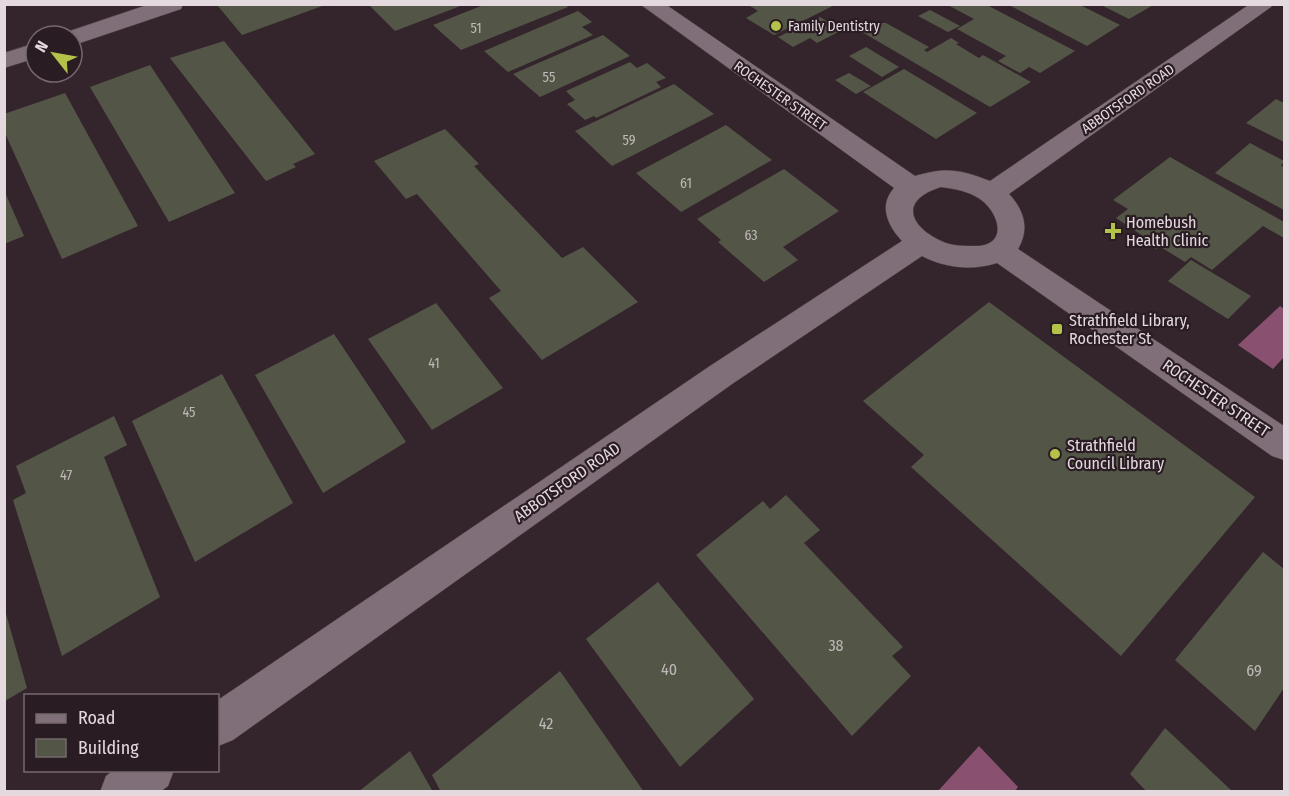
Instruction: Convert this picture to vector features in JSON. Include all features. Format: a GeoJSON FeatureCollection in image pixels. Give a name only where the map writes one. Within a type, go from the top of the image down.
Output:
{"type":"FeatureCollection","features":[{"type":"Feature","properties":{"kind":"street"},"geometry":{"type":"LineString","coordinates":[[84,34],[173,4]]}},
{"type":"Feature","properties":{"kind":"street","name":"ROCHESTER STREET"},"geometry":{"type":"LineString","coordinates":[[650,4],[911,187]]}},
{"type":"Feature","properties":{"kind":"street","name":"ABBOTSFORD ROAD"},"geometry":{"type":"LineString","coordinates":[[992,193],[1265,4]]}},
{"type":"Feature","properties":{"kind":"street"},"geometry":{"type":"LineString","coordinates":[[4,61],[24,54]]}},
{"type":"Feature","properties":{"kind":"street"},"geometry":{"type":"LineString","coordinates":[[949,179],[975,185],[992,193],[1004,204],[1011,217],[1009,241],[999,250],[986,256],[969,258],[935,251],[920,243],[907,232],[900,219],[899,207],[902,196],[911,187],[924,181],[949,179]]}},
{"type":"Feature","properties":{"kind":"street","name":"ABBOTSFORD ROAD"},"geometry":{"type":"LineString","coordinates":[[219,724],[721,375],[920,243]]}},
{"type":"Feature","properties":{"kind":"street","name":"ROCHESTER STREET"},"geometry":{"type":"LineString","coordinates":[[999,250],[1284,445]]}},
{"type":"Feature","properties":{"kind":"street"},"geometry":{"type":"LineString","coordinates":[[122,792],[151,772]]}},
{"type":"Feature","properties":{"kind":"shaded area"},"geometry":{"type":"Polygon","coordinates":[[[1280,306],[1284,309],[1284,357],[1273,369],[1238,345],[1280,306]]]}},
{"type":"Feature","properties":{"kind":"shaded area"},"geometry":{"type":"Polygon","coordinates":[[[979,746],[1018,787],[1015,791],[938,791],[979,746]]]}},
{"type":"Feature","properties":{"kind":"building"},"geometry":{"type":"Polygon","coordinates":[[[223,4],[325,5],[242,35],[218,6],[223,4]]]}},
{"type":"Feature","properties":{"kind":"building"},"geometry":{"type":"Polygon","coordinates":[[[368,4],[463,4],[463,5],[395,31],[368,4]]]}},
{"type":"Feature","properties":{"kind":"building"},"geometry":{"type":"Polygon","coordinates":[[[486,4],[565,4],[568,7],[461,50],[433,25],[486,4]]]}},
{"type":"Feature","properties":{"kind":"building","name":"Family Dentistry"},"geometry":{"type":"Polygon","coordinates":[[[747,4],[837,4],[774,35],[746,18],[758,11],[747,4]]]}},
{"type":"Feature","properties":{"kind":"building"},"geometry":{"type":"Polygon","coordinates":[[[946,4],[985,4],[1075,51],[1040,73],[1029,67],[1020,73],[998,61],[1006,56],[957,29],[974,19],[946,4]]]}},
{"type":"Feature","properties":{"kind":"building"},"geometry":{"type":"Polygon","coordinates":[[[1007,4],[1078,4],[1120,25],[1087,46],[1007,4]]]}},
{"type":"Feature","properties":{"kind":"building"},"geometry":{"type":"Polygon","coordinates":[[[1099,4],[1155,4],[1129,19],[1099,4]]]}},
{"type":"Feature","properties":{"kind":"building"},"geometry":{"type":"Polygon","coordinates":[[[930,10],[960,26],[948,32],[918,16],[930,10]]]}},
{"type":"Feature","properties":{"kind":"building"},"geometry":{"type":"Polygon","coordinates":[[[578,11],[592,22],[582,27],[593,35],[508,72],[484,51],[578,11]]]}},
{"type":"Feature","properties":{"kind":"building"},"geometry":{"type":"Polygon","coordinates":[[[820,17],[842,30],[817,43],[810,38],[793,47],[778,37],[820,17]]]}},
{"type":"Feature","properties":{"kind":"building"},"geometry":{"type":"Polygon","coordinates":[[[880,23],[886,23],[929,47],[924,50],[927,52],[951,38],[959,43],[956,44],[979,58],[983,55],[1031,82],[990,107],[862,32],[880,23]]]}},
{"type":"Feature","properties":{"kind":"building"},"geometry":{"type":"Polygon","coordinates":[[[603,35],[630,56],[540,97],[513,74],[603,35]]]}},
{"type":"Feature","properties":{"kind":"building"},"geometry":{"type":"Polygon","coordinates":[[[224,41],[315,154],[293,164],[296,167],[266,181],[170,58],[224,41]]]}},
{"type":"Feature","properties":{"kind":"building"},"geometry":{"type":"Polygon","coordinates":[[[866,47],[899,67],[882,77],[849,56],[866,47]]]}},
{"type":"Feature","properties":{"kind":"building"},"geometry":{"type":"Polygon","coordinates":[[[630,62],[637,68],[647,63],[666,78],[656,82],[661,87],[596,118],[594,116],[585,120],[567,104],[575,100],[566,91],[630,62]]]}},
{"type":"Feature","properties":{"kind":"building"},"geometry":{"type":"Polygon","coordinates":[[[150,65],[235,193],[169,222],[90,87],[150,65]]]}},
{"type":"Feature","properties":{"kind":"building"},"geometry":{"type":"Polygon","coordinates":[[[904,69],[977,113],[936,139],[863,92],[904,69]]]}},
{"type":"Feature","properties":{"kind":"building"},"geometry":{"type":"Polygon","coordinates":[[[849,73],[871,86],[856,94],[835,80],[849,73]]]}},
{"type":"Feature","properties":{"kind":"building"},"geometry":{"type":"Polygon","coordinates":[[[674,84],[714,114],[612,166],[575,131],[674,84]]]}},
{"type":"Feature","properties":{"kind":"building"},"geometry":{"type":"Polygon","coordinates":[[[65,93],[138,226],[62,259],[4,131],[4,114],[65,93]]]}},
{"type":"Feature","properties":{"kind":"building"},"geometry":{"type":"Polygon","coordinates":[[[1276,99],[1284,103],[1284,142],[1246,123],[1276,99]]]}},
{"type":"Feature","properties":{"kind":"building"},"geometry":{"type":"Polygon","coordinates":[[[726,125],[772,160],[681,212],[636,173],[726,125]]]}},
{"type":"Feature","properties":{"kind":"building"},"geometry":{"type":"Polygon","coordinates":[[[445,129],[479,164],[474,166],[562,258],[583,247],[638,302],[542,360],[489,298],[501,291],[417,194],[406,199],[374,161],[445,129]]]}},
{"type":"Feature","properties":{"kind":"building"},"geometry":{"type":"Polygon","coordinates":[[[1250,143],[1284,161],[1281,166],[1284,167],[1284,210],[1215,173],[1250,143]]]}},
{"type":"Feature","properties":{"kind":"building"},"geometry":{"type":"Polygon","coordinates":[[[1170,157],[1284,222],[1284,238],[1263,226],[1212,270],[1191,257],[1185,262],[1159,246],[1156,249],[1139,239],[1143,236],[1116,218],[1128,209],[1113,200],[1170,157]]]}},
{"type":"Feature","properties":{"kind":"building"},"geometry":{"type":"Polygon","coordinates":[[[784,169],[839,211],[783,247],[798,260],[764,282],[718,242],[721,240],[697,219],[784,169]]]}},
{"type":"Feature","properties":{"kind":"building"},"geometry":{"type":"Polygon","coordinates":[[[4,190],[24,236],[4,244],[4,190]]]}},
{"type":"Feature","properties":{"kind":"building"},"geometry":{"type":"Polygon","coordinates":[[[1191,260],[1251,296],[1228,319],[1168,281],[1191,260]]]}},
{"type":"Feature","properties":{"kind":"building"},"geometry":{"type":"Polygon","coordinates":[[[989,302],[1255,497],[1121,656],[911,467],[924,455],[863,401],[989,302]]]}},
{"type":"Feature","properties":{"kind":"building"},"geometry":{"type":"Polygon","coordinates":[[[436,303],[503,388],[432,430],[368,339],[436,303]]]}},
{"type":"Feature","properties":{"kind":"building"},"geometry":{"type":"Polygon","coordinates":[[[334,334],[406,442],[323,493],[255,375],[334,334]]]}},
{"type":"Feature","properties":{"kind":"building"},"geometry":{"type":"Polygon","coordinates":[[[222,374],[293,503],[195,562],[132,421],[222,374]]]}},
{"type":"Feature","properties":{"kind":"building"},"geometry":{"type":"Polygon","coordinates":[[[114,416],[127,445],[104,457],[160,597],[62,656],[13,500],[26,493],[16,466],[114,416]]]}},
{"type":"Feature","properties":{"kind":"building"},"geometry":{"type":"Polygon","coordinates":[[[786,495],[820,530],[804,543],[903,647],[892,656],[911,676],[852,736],[696,555],[763,501],[770,509],[786,495]]]}},
{"type":"Feature","properties":{"kind":"building"},"geometry":{"type":"Polygon","coordinates":[[[1263,552],[1284,569],[1284,688],[1255,731],[1175,660],[1263,552]]]}},
{"type":"Feature","properties":{"kind":"building"},"geometry":{"type":"Polygon","coordinates":[[[658,582],[754,699],[680,767],[586,639],[658,582]]]}},
{"type":"Feature","properties":{"kind":"building"},"geometry":{"type":"Polygon","coordinates":[[[5,610],[27,688],[5,701],[5,610]]]}},
{"type":"Feature","properties":{"kind":"building"},"geometry":{"type":"Polygon","coordinates":[[[560,671],[644,792],[441,792],[432,775],[560,671]]]}},
{"type":"Feature","properties":{"kind":"building"},"geometry":{"type":"Polygon","coordinates":[[[1165,728],[1233,792],[1147,792],[1130,774],[1165,728]]]}},
{"type":"Feature","properties":{"kind":"building"},"geometry":{"type":"Polygon","coordinates":[[[410,751],[433,792],[358,792],[410,751]]]}},
{"type":"Feature","properties":{"kind":"place","name":"Family Dentistry"},"geometry":{"type":"Point","coordinates":[776,26]}},
{"type":"Feature","properties":{"kind":"place","name":"Homebush Health Clinic"},"geometry":{"type":"Point","coordinates":[1113,231]}},
{"type":"Feature","properties":{"kind":"place","name":"Strathfield Library, Rochester St"},"geometry":{"type":"Point","coordinates":[1057,329]}},
{"type":"Feature","properties":{"kind":"place","name":"Strathfield Council Library"},"geometry":{"type":"Point","coordinates":[1055,454]}}]}
